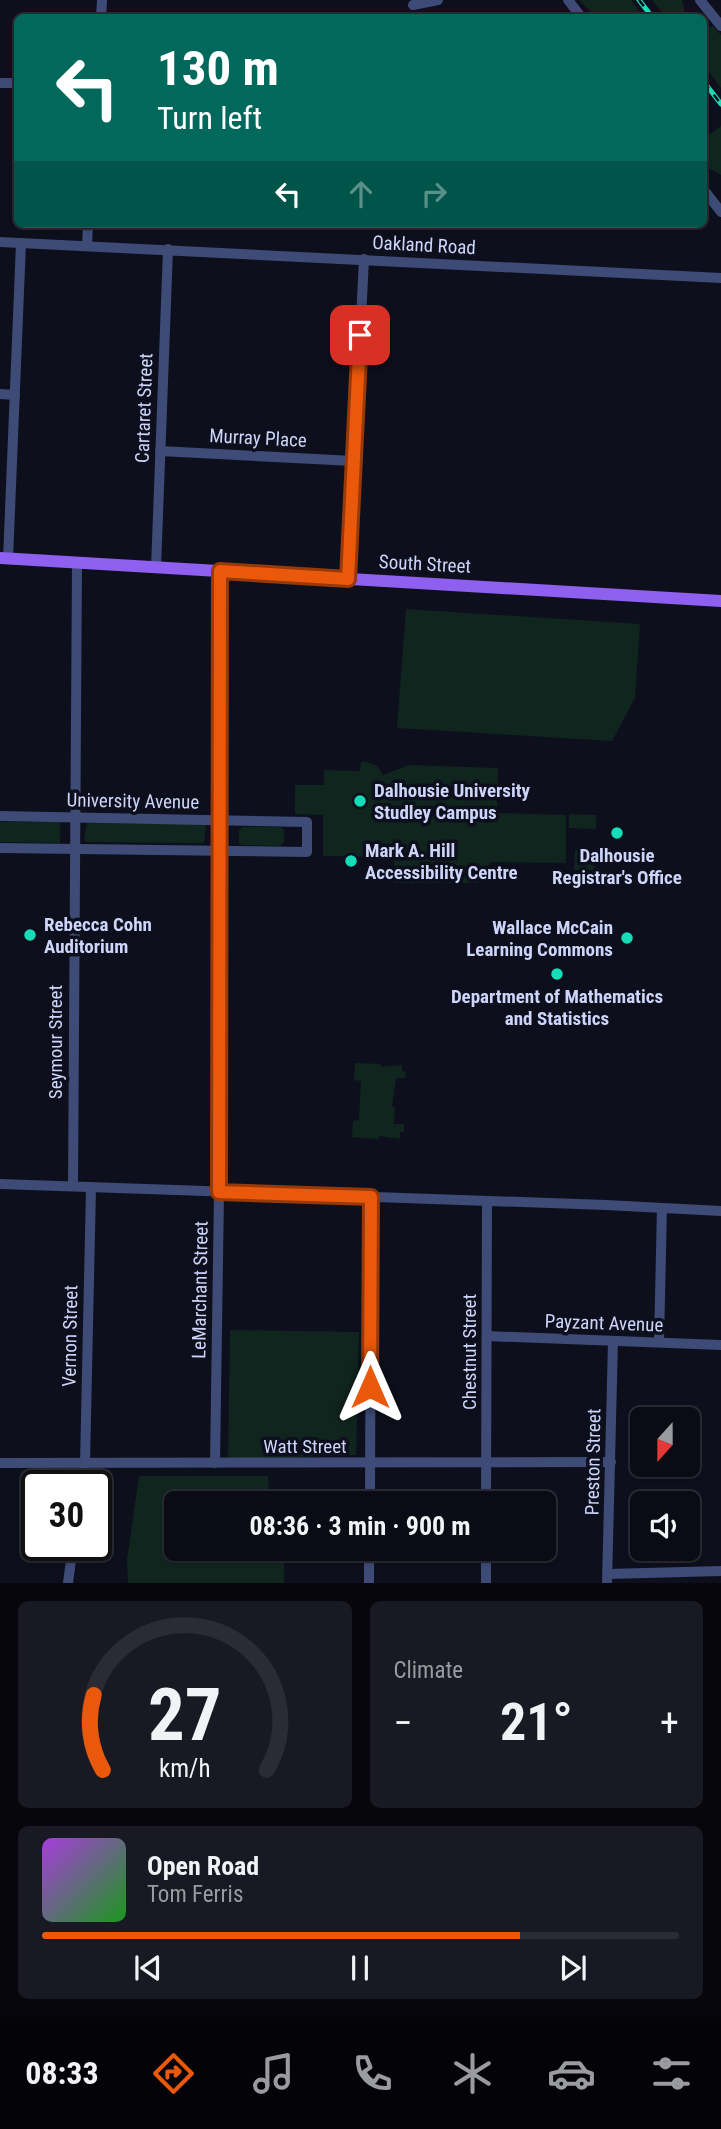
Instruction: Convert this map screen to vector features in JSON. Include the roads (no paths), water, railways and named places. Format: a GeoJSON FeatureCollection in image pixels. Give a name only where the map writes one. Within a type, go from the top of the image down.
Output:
{"type":"FeatureCollection","features":[{"type":"Feature","properties":{"kind":"main road","name":"South Street"},"geometry":{"type":"LineString","coordinates":[[4,559],[721,601]]}},
{"type":"Feature","properties":{"kind":"street"},"geometry":{"type":"LineString","coordinates":[[413,5],[438,0]]}},
{"type":"Feature","properties":{"kind":"street"},"geometry":{"type":"LineString","coordinates":[[568,0],[579,14]]}},
{"type":"Feature","properties":{"kind":"street"},"geometry":{"type":"LineString","coordinates":[[700,0],[721,26]]}},
{"type":"Feature","properties":{"kind":"street"},"geometry":{"type":"LineString","coordinates":[[707,194],[721,212]]}},
{"type":"Feature","properties":{"kind":"street"},"geometry":{"type":"LineString","coordinates":[[87,246],[88,228]]}},
{"type":"Feature","properties":{"kind":"street","name":"Oakland Road"},"geometry":{"type":"LineString","coordinates":[[0,242],[721,278]]}},
{"type":"Feature","properties":{"kind":"street"},"geometry":{"type":"LineString","coordinates":[[4,559],[15,395],[21,243]]}},
{"type":"Feature","properties":{"kind":"street","name":"Cartaret Street"},"geometry":{"type":"LineString","coordinates":[[156,568],[168,249]]}},
{"type":"Feature","properties":{"kind":"street"},"geometry":{"type":"LineString","coordinates":[[348,579],[364,259]]}},
{"type":"Feature","properties":{"kind":"street"},"geometry":{"type":"LineString","coordinates":[[0,394],[15,395]]}},
{"type":"Feature","properties":{"kind":"street","name":"Murray Place"},"geometry":{"type":"LineString","coordinates":[[160,451],[353,461]]}},
{"type":"Feature","properties":{"kind":"street","name":"Seymour Street"},"geometry":{"type":"LineString","coordinates":[[73,1186],[77,563]]}},
{"type":"Feature","properties":{"kind":"street","name":"LeMarchant Street"},"geometry":{"type":"LineString","coordinates":[[215,1463],[219,1192],[220,571]]}},
{"type":"Feature","properties":{"kind":"street","name":"University Avenue"},"geometry":{"type":"LineString","coordinates":[[0,816],[307,822],[307,852],[0,848]]}},
{"type":"Feature","properties":{"kind":"street"},"geometry":{"type":"LineString","coordinates":[[0,1184],[721,1211]]}},
{"type":"Feature","properties":{"kind":"street","name":"Vernon Street"},"geometry":{"type":"LineString","coordinates":[[84,1470],[91,1187]]}},
{"type":"Feature","properties":{"kind":"street"},"geometry":{"type":"LineString","coordinates":[[370,1491],[371,1197]]}},
{"type":"Feature","properties":{"kind":"street","name":"Chestnut Street"},"geometry":{"type":"LineString","coordinates":[[486,1491],[487,1202]]}},
{"type":"Feature","properties":{"kind":"street"},"geometry":{"type":"LineString","coordinates":[[659,1342],[662,1208]]}},
{"type":"Feature","properties":{"kind":"street","name":"Payzant Avenue"},"geometry":{"type":"LineString","coordinates":[[487,1336],[721,1345]]}},
{"type":"Feature","properties":{"kind":"street","name":"Preston Street"},"geometry":{"type":"LineString","coordinates":[[607,1578],[612,1341]]}},
{"type":"Feature","properties":{"kind":"street","name":"Watt Street"},"geometry":{"type":"LineString","coordinates":[[0,1463],[611,1462]]}},
{"type":"Feature","properties":{"kind":"street"},"geometry":{"type":"LineString","coordinates":[[68,1583],[71,1561]]}},
{"type":"Feature","properties":{"kind":"street"},"geometry":{"type":"LineString","coordinates":[[369,1561],[369,1583]]}},
{"type":"Feature","properties":{"kind":"street"},"geometry":{"type":"LineString","coordinates":[[486,1561],[486,1583]]}},
{"type":"Feature","properties":{"kind":"street"},"geometry":{"type":"LineString","coordinates":[[607,1578],[721,1572]]}},
{"type":"Feature","properties":{"kind":"railway"},"geometry":{"type":"LineString","coordinates":[[639,0],[650,14]]}},
{"type":"Feature","properties":{"kind":"railway"},"geometry":{"type":"LineString","coordinates":[[707,86],[721,104]]}},
{"type":"Feature","properties":{"kind":"place","name":"Dalhousie University Studley Campus"},"geometry":{"type":"Point","coordinates":[360,801]}},
{"type":"Feature","properties":{"kind":"place","name":"Dalhousie Registrar's Office"},"geometry":{"type":"Point","coordinates":[617,833]}},
{"type":"Feature","properties":{"kind":"place","name":"Mark A. Hill Accessibility Centre"},"geometry":{"type":"Point","coordinates":[351,861]}},
{"type":"Feature","properties":{"kind":"place","name":"Rebecca Cohn Auditorium"},"geometry":{"type":"Point","coordinates":[30,935]}},
{"type":"Feature","properties":{"kind":"place","name":"Wallace McCain Learning Commons"},"geometry":{"type":"Point","coordinates":[627,938]}},
{"type":"Feature","properties":{"kind":"place","name":"Department of Mathematics and Statistics"},"geometry":{"type":"Point","coordinates":[557,974]}}]}
